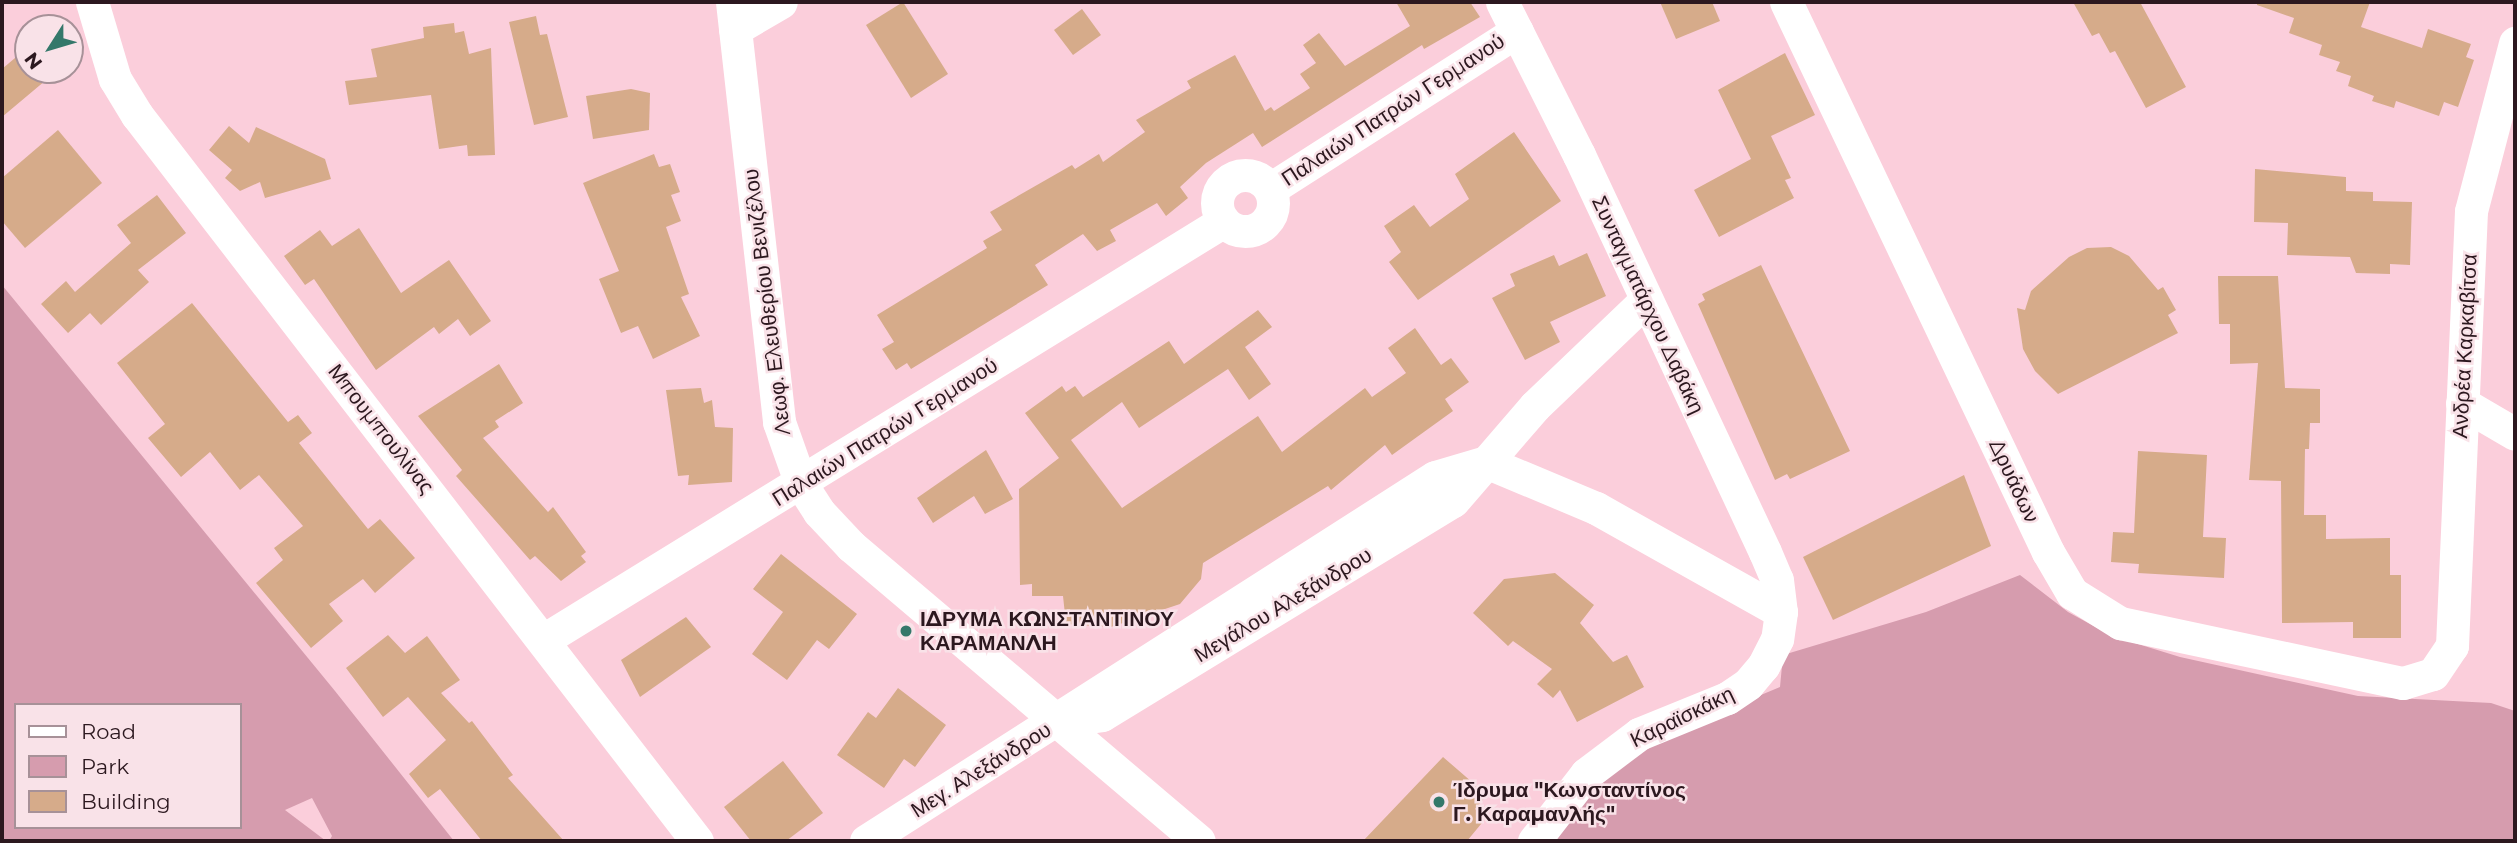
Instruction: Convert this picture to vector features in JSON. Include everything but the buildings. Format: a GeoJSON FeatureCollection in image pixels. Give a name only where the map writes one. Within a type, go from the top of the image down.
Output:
{"type":"FeatureCollection","features":[{"type":"Feature","properties":{"kind":"street","name":"Μπουμπουλίνας"},"geometry":{"type":"LineString","coordinates":[[92,2],[115,79],[137,115],[545,639],[697,841]]}},
{"type":"Feature","properties":{"kind":"street"},"geometry":{"type":"LineString","coordinates":[[733,15],[781,2]]}},
{"type":"Feature","properties":{"kind":"street","name":"Δρυάδων"},"geometry":{"type":"LineString","coordinates":[[1786,2],[2048,552],[2072,593],[2120,623],[2398,682],[2427,678],[2449,654]]}},
{"type":"Feature","properties":{"kind":"street","name":"Λεωφ. Ελευθερίου Βενιζέλου"},"geometry":{"type":"LineString","coordinates":[[733,15],[779,422],[801,484],[819,512],[851,546],[1199,841]]}},
{"type":"Feature","properties":{"kind":"street","name":"Παλαιών Πατρών Γερμανού"},"geometry":{"type":"LineString","coordinates":[[545,639],[1224,222],[1217,204],[1229,180],[1247,175],[1270,189],[1509,16]]}},
{"type":"Feature","properties":{"kind":"street","name":"Συνταγματάρχου Δαβάκη"},"geometry":{"type":"LineString","coordinates":[[1509,16],[1777,580],[1781,612]]}},
{"type":"Feature","properties":{"kind":"street","name":"Ανδρέα Καρκαβίτσα"},"geometry":{"type":"LineString","coordinates":[[2449,654],[2471,211],[2515,43]]}},
{"type":"Feature","properties":{"kind":"street"},"geometry":{"type":"LineString","coordinates":[[1644,302],[1535,406],[1486,462],[1596,508],[1781,612]]}},
{"type":"Feature","properties":{"kind":"street"},"geometry":{"type":"LineString","coordinates":[[2462,403],[2515,434]]}},
{"type":"Feature","properties":{"kind":"street","name":"Μεγάλου Αλεξάνδρου"},"geometry":{"type":"LineString","coordinates":[[1060,721],[1091,694],[1435,477],[1486,462]]}},
{"type":"Feature","properties":{"kind":"street","name":"Καραϊσκάκη"},"geometry":{"type":"LineString","coordinates":[[1534,841],[1586,774],[1639,734],[1727,698],[1748,684],[1763,666],[1777,639],[1781,612]]}},
{"type":"Feature","properties":{"kind":"street","name":"Μεγ. Αλεξάνδρου"},"geometry":{"type":"LineString","coordinates":[[866,841],[1060,721]]}},
{"type":"Feature","properties":{"kind":"green space"},"geometry":{"type":"Polygon","coordinates":[[[2,285],[335,691],[454,841],[329,841],[332,836],[312,798],[285,810],[326,841],[2,841],[2,285]]]}},
{"type":"Feature","properties":{"kind":"green space"},"geometry":{"type":"Polygon","coordinates":[[[2020,575],[2068,612],[2112,636],[2180,657],[2358,696],[2491,703],[2515,711],[2515,841],[1550,841],[1597,777],[1644,744],[1780,687],[1783,655],[1926,612],[2020,575]]]}},
{"type":"Feature","properties":{"kind":"place","name":"ΙΔΡΥΜΑ ΚΩΝΣΤΑΝΤΙΝΟΥ ΚΑΡΑΜΑΝΛΗ"},"geometry":{"type":"Point","coordinates":[906,631]}},
{"type":"Feature","properties":{"kind":"place","name":"Ίδρυμα \"Κωνσταντίνος Γ. Καραμανλής\""},"geometry":{"type":"Point","coordinates":[1439,802]}}]}
